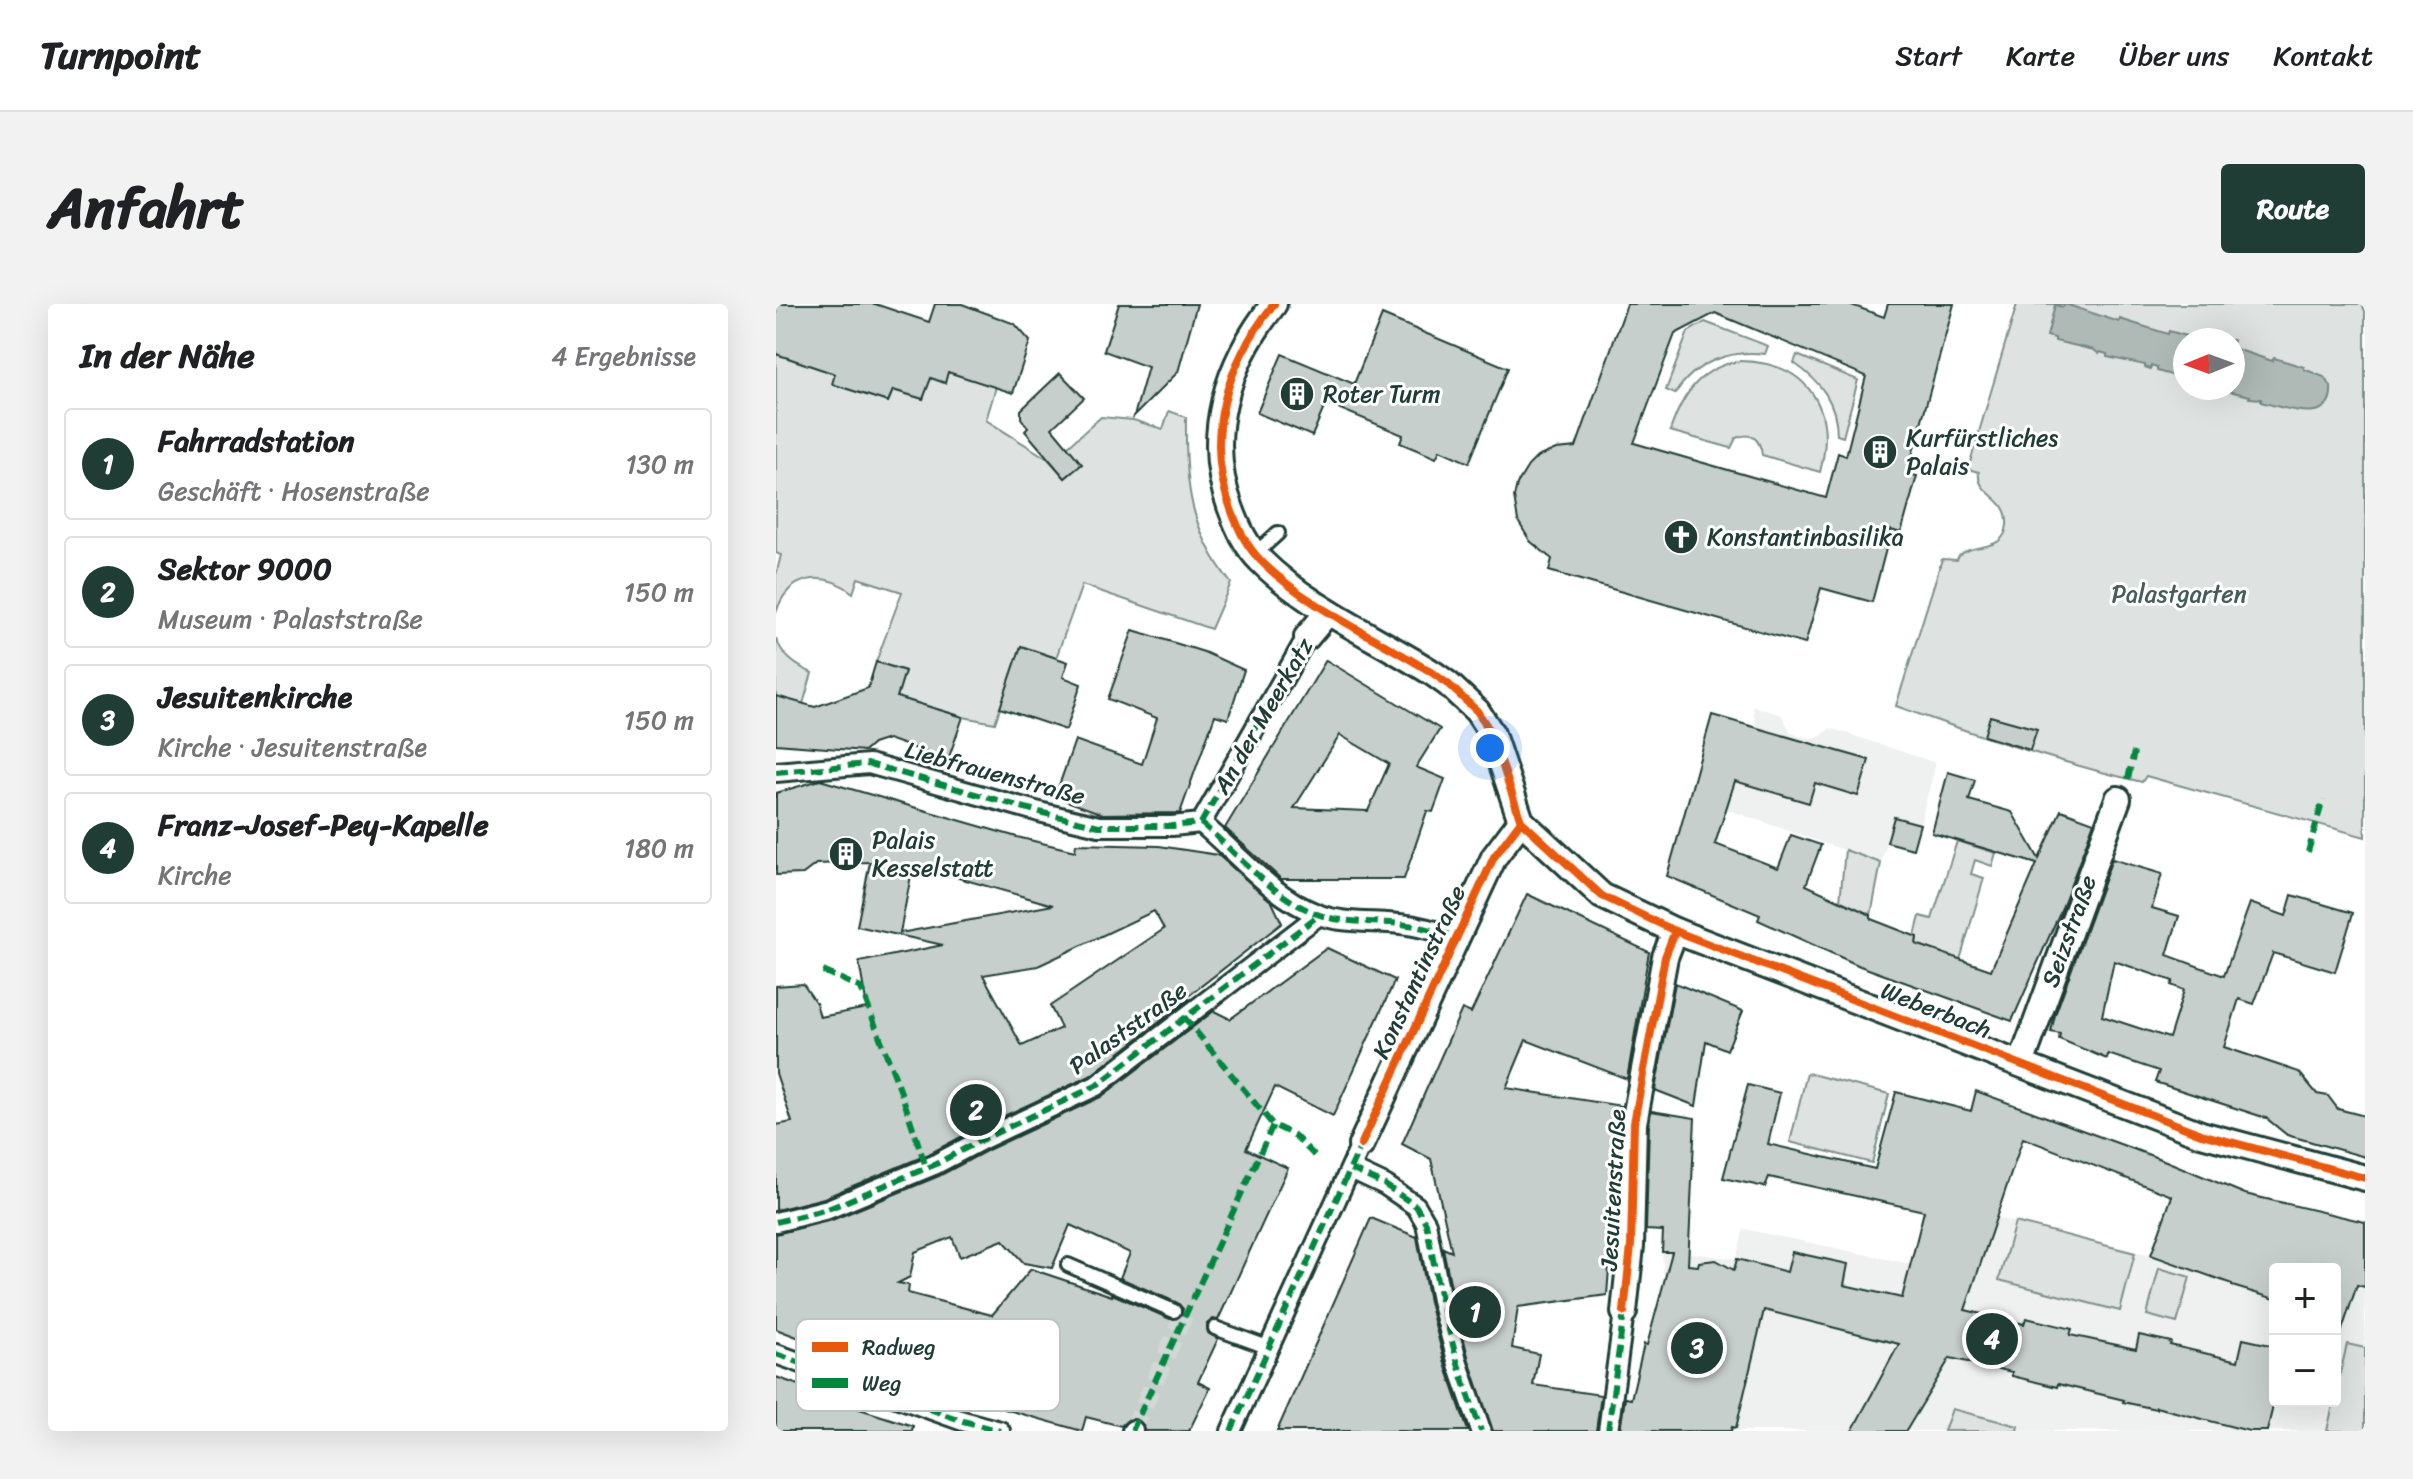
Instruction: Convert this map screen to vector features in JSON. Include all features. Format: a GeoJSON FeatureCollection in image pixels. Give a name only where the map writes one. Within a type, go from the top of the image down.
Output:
{"type":"FeatureCollection","features":[{"type":"Feature","properties":{"kind":"street"},"geometry":{"type":"LineString","coordinates":[[1274,304],[1249,341],[1221,411],[1217,450],[1226,495],[1240,531],[1255,554],[1288,585],[1434,674],[1477,711],[1492,734],[1521,821]]}},
{"type":"Feature","properties":{"kind":"street","name":"An der Meerkatz"},"geometry":{"type":"LineString","coordinates":[[1201,823],[1307,637],[1328,612]]}},
{"type":"Feature","properties":{"kind":"street","name":"Liebfrauenstraße"},"geometry":{"type":"LineString","coordinates":[[776,772],[869,764],[1099,826],[1201,823]]}},
{"type":"Feature","properties":{"kind":"street","name":"Seizstraße"},"geometry":{"type":"LineString","coordinates":[[2021,1064],[2118,799]]}},
{"type":"Feature","properties":{"kind":"street","name":"Weberbach"},"geometry":{"type":"LineString","coordinates":[[1521,821],[1602,896],[1675,931],[2201,1134],[2365,1178]]}},
{"type":"Feature","properties":{"kind":"street","name":"Konstantinstraße"},"geometry":{"type":"LineString","coordinates":[[1231,1431],[1456,936],[1494,857],[1521,821]]}},
{"type":"Feature","properties":{"kind":"street"},"geometry":{"type":"LineString","coordinates":[[1201,823],[1274,889],[1319,915],[1408,924],[1456,936]]}},
{"type":"Feature","properties":{"kind":"street","name":"Palaststraße"},"geometry":{"type":"LineString","coordinates":[[776,1222],[828,1209],[934,1165],[1096,1086],[1319,915]]}},
{"type":"Feature","properties":{"kind":"street","name":"Jesuitenstraße"},"geometry":{"type":"LineString","coordinates":[[1608,1431],[1631,1246],[1634,1123],[1665,957],[1675,931]]}},
{"type":"Feature","properties":{"kind":"street"},"geometry":{"type":"LineString","coordinates":[[1351,1169],[1385,1185],[1416,1206],[1426,1223],[1441,1300],[1458,1364],[1481,1431]]}},
{"type":"Feature","properties":{"kind":"street"},"geometry":{"type":"LineString","coordinates":[[776,1354],[796,1361]]}},
{"type":"Feature","properties":{"kind":"street"},"geometry":{"type":"LineString","coordinates":[[935,1411],[1000,1431]]}},
{"type":"Feature","properties":{"kind":"lane"},"geometry":{"type":"LineString","coordinates":[[1255,554],[1278,533]]}},
{"type":"Feature","properties":{"kind":"lane"},"geometry":{"type":"LineString","coordinates":[[1068,1265],[1174,1311]]}},
{"type":"Feature","properties":{"kind":"lane"},"geometry":{"type":"LineString","coordinates":[[1215,1328],[1270,1348]]}},
{"type":"Feature","properties":{"kind":"shaded area"},"geometry":{"type":"Polygon","coordinates":[[[2065,304],[2119,322],[2120,319],[2168,334],[2169,331],[2173,332],[2173,376],[2151,366],[2150,369],[2145,365],[2055,341],[2055,338],[2047,336],[2055,305],[2063,307],[2065,304]]]}},
{"type":"Feature","properties":{"kind":"shaded area"},"geometry":{"type":"Polygon","coordinates":[[[2245,352],[2304,367],[2324,377],[2331,386],[2330,399],[2325,407],[2316,411],[2282,408],[2245,395],[2245,352]]]}},
{"type":"Feature","properties":{"kind":"shaded area"},"geometry":{"type":"Polygon","coordinates":[[[1753,706],[1782,715],[1790,731],[1798,736],[1821,736],[1830,728],[1936,763],[1920,824],[1894,818],[1881,863],[1726,809],[1746,742],[1756,728],[1753,706]]]}},
{"type":"Feature","properties":{"kind":"shaded area"},"geometry":{"type":"Polygon","coordinates":[[[1996,1218],[2151,1255],[2269,1297],[2269,1407],[2341,1407],[2341,1319],[2346,1320],[2357,1285],[2365,1287],[2365,1431],[1630,1431],[1664,1281],[1662,1252],[1679,1251],[1736,1259],[1744,1229],[1911,1264],[1978,1271],[1996,1218]]]}},
{"type":"Feature","properties":{"kind":"green space","name":"Palastgarten"},"geometry":{"type":"Polygon","coordinates":[[[2017,304],[2362,304],[2365,311],[2365,837],[2146,776],[2142,782],[2080,766],[1896,706],[1942,559],[1957,560],[1964,552],[1994,544],[2005,534],[2007,525],[2003,507],[1982,486],[1979,472],[1968,469],[2017,304]]]}},
{"type":"Feature","properties":{"kind":"green space"},"geometry":{"type":"Polygon","coordinates":[[[1705,322],[1768,346],[1765,354],[1738,354],[1714,360],[1692,374],[1675,394],[1666,390],[1688,332],[1705,322]]]}},
{"type":"Feature","properties":{"kind":"green space"},"geometry":{"type":"Polygon","coordinates":[[[776,354],[836,372],[833,384],[888,402],[893,390],[923,399],[931,378],[944,383],[948,372],[996,387],[986,420],[1048,459],[1065,478],[1081,464],[1067,447],[1101,417],[1133,420],[1163,429],[1169,411],[1186,417],[1192,504],[1206,543],[1231,583],[1211,629],[1082,585],[1056,658],[1021,646],[995,723],[963,717],[897,697],[905,671],[876,662],[902,592],[858,578],[853,593],[830,581],[808,580],[789,590],[776,613],[776,575],[781,555],[776,553],[776,354]]]}},
{"type":"Feature","properties":{"kind":"green space"},"geometry":{"type":"Polygon","coordinates":[[[1797,355],[1858,380],[1843,437],[1837,435],[1834,412],[1825,393],[1812,377],[1794,363],[1797,355]]]}},
{"type":"Feature","properties":{"kind":"green space"},"geometry":{"type":"Polygon","coordinates":[[[1740,361],[1764,363],[1784,370],[1800,380],[1812,393],[1824,428],[1820,472],[1762,455],[1757,441],[1751,436],[1736,438],[1731,448],[1670,431],[1680,406],[1703,376],[1726,364],[1740,361]]]}},
{"type":"Feature","properties":{"kind":"green space"},"geometry":{"type":"Polygon","coordinates":[[[776,638],[790,659],[812,673],[803,704],[776,696],[776,638]]]}},
{"type":"Feature","properties":{"kind":"green space"},"geometry":{"type":"Polygon","coordinates":[[[1957,841],[1996,853],[1992,866],[1975,860],[1971,874],[1984,878],[1960,960],[1916,944],[1915,936],[1920,916],[1932,919],[1957,841]]]}},
{"type":"Feature","properties":{"kind":"green space"},"geometry":{"type":"Polygon","coordinates":[[[1845,850],[1881,863],[1871,915],[1840,901],[1845,850]]]}},
{"type":"Feature","properties":{"kind":"green space"},"geometry":{"type":"Polygon","coordinates":[[[1807,1073],[1889,1094],[1872,1163],[1790,1142],[1807,1073]]]}},
{"type":"Feature","properties":{"kind":"green space"},"geometry":{"type":"Polygon","coordinates":[[[2015,1222],[2135,1253],[2120,1311],[1999,1280],[2015,1222]]]}},
{"type":"Feature","properties":{"kind":"green space"},"geometry":{"type":"Polygon","coordinates":[[[2159,1268],[2190,1277],[2177,1323],[2147,1315],[2159,1268]]]}},
{"type":"Feature","properties":{"kind":"green space"},"geometry":{"type":"Polygon","coordinates":[[[2347,1344],[2365,1348],[2365,1431],[2327,1431],[2333,1407],[2341,1407],[2341,1370],[2347,1344]]]}},
{"type":"Feature","properties":{"kind":"green space"},"geometry":{"type":"Polygon","coordinates":[[[1952,1409],[2018,1426],[2017,1431],[1944,1431],[1952,1409]]]}},
{"type":"Feature","properties":{"kind":"building"},"geometry":{"type":"Polygon","coordinates":[[[776,304],[875,304],[929,322],[935,304],[962,304],[1015,324],[1030,341],[1013,393],[948,372],[945,383],[931,378],[923,399],[893,390],[888,402],[832,384],[835,374],[776,354],[776,304]]]}},
{"type":"Feature","properties":{"kind":"building"},"geometry":{"type":"Polygon","coordinates":[[[1119,304],[1197,304],[1178,372],[1134,416],[1148,367],[1104,351],[1119,304]]]}},
{"type":"Feature","properties":{"kind":"building"},"geometry":{"type":"Polygon","coordinates":[[[1627,304],[1849,304],[1884,317],[1888,304],[1954,304],[1907,474],[1917,476],[1901,533],[1891,530],[1872,602],[1821,588],[1805,644],[1549,571],[1552,559],[1530,541],[1518,521],[1514,497],[1517,484],[1537,457],[1556,449],[1576,447],[1627,304]],[[1715,313],[1675,334],[1634,443],[1826,498],[1838,453],[1846,456],[1866,376],[1715,313]]]}},
{"type":"Feature","properties":{"kind":"building"},"geometry":{"type":"Polygon","coordinates":[[[1382,315],[1508,368],[1469,463],[1440,450],[1436,458],[1400,443],[1403,435],[1326,403],[1312,436],[1257,413],[1282,354],[1354,384],[1382,315]]]}},
{"type":"Feature","properties":{"kind":"building"},"geometry":{"type":"Polygon","coordinates":[[[1060,373],[1084,398],[1052,428],[1082,464],[1065,478],[1025,431],[1028,428],[1021,418],[1021,410],[1060,373]]]}},
{"type":"Feature","properties":{"kind":"building"},"geometry":{"type":"Polygon","coordinates":[[[1133,630],[1204,652],[1244,670],[1228,719],[1215,715],[1180,813],[1103,814],[1055,797],[1075,740],[1142,764],[1157,718],[1108,699],[1133,630]]]}},
{"type":"Feature","properties":{"kind":"building"},"geometry":{"type":"Polygon","coordinates":[[[1021,646],[1068,662],[1063,677],[1081,684],[1066,730],[1000,708],[1021,646]]]}},
{"type":"Feature","properties":{"kind":"building"},"geometry":{"type":"Polygon","coordinates":[[[1326,660],[1440,729],[1416,767],[1445,779],[1433,812],[1427,811],[1404,879],[1281,879],[1225,828],[1326,660]],[[1340,735],[1294,808],[1368,811],[1389,764],[1340,735]]]}},
{"type":"Feature","properties":{"kind":"building"},"geometry":{"type":"Polygon","coordinates":[[[876,662],[905,671],[897,697],[963,717],[948,760],[888,739],[873,744],[865,751],[776,744],[776,696],[815,707],[868,688],[876,662]]]}},
{"type":"Feature","properties":{"kind":"building"},"geometry":{"type":"Polygon","coordinates":[[[1712,715],[1869,760],[1858,796],[1815,783],[1809,803],[1735,781],[1715,844],[1778,868],[1791,835],[1821,845],[1806,885],[1871,915],[1871,919],[1917,937],[1916,944],[1991,970],[2037,864],[1932,833],[1948,772],[1975,780],[1969,800],[2012,812],[2039,859],[2061,810],[2094,822],[2064,903],[2012,1021],[1860,966],[1758,920],[1760,915],[1667,876],[1712,715]]]}},
{"type":"Feature","properties":{"kind":"building"},"geometry":{"type":"Polygon","coordinates":[[[1990,716],[2037,729],[2030,750],[1984,736],[1990,716]]]}},
{"type":"Feature","properties":{"kind":"building"},"geometry":{"type":"Polygon","coordinates":[[[820,780],[1075,851],[1076,844],[1159,846],[1218,855],[1272,902],[1282,923],[1090,1076],[929,1154],[824,1198],[776,1210],[776,1125],[792,1122],[776,1073],[776,986],[803,984],[816,1003],[820,1017],[867,1008],[859,962],[943,945],[857,926],[870,862],[816,864],[803,874],[776,875],[776,793],[820,780]],[[913,865],[900,933],[1053,905],[913,865]],[[1154,911],[1038,966],[983,975],[1022,1046],[1061,1028],[1050,1006],[1164,929],[1154,911]]]}},
{"type":"Feature","properties":{"kind":"building"},"geometry":{"type":"Polygon","coordinates":[[[1894,817],[1920,824],[1913,849],[1887,842],[1894,817]]]}},
{"type":"Feature","properties":{"kind":"building"},"geometry":{"type":"Polygon","coordinates":[[[2112,859],[2162,874],[2152,908],[2179,916],[2167,955],[2224,976],[2250,903],[2286,916],[2292,895],[2353,913],[2335,972],[2273,953],[2254,1004],[2239,999],[2224,1047],[2299,1072],[2317,1094],[2328,1096],[2338,1109],[2365,1116],[2365,1157],[2287,1135],[2266,1118],[2155,1082],[2159,1071],[2108,1054],[2107,1059],[2059,1039],[2060,1034],[2051,1032],[2112,859]],[[2114,961],[2102,1016],[2169,1038],[2184,990],[2171,985],[2173,981],[2114,961]]]}},
{"type":"Feature","properties":{"kind":"building"},"geometry":{"type":"Polygon","coordinates":[[[1527,894],[1649,952],[1627,1079],[1526,1040],[1506,1088],[1622,1106],[1616,1228],[1612,1228],[1607,1295],[1518,1307],[1512,1348],[1539,1354],[1533,1385],[1601,1395],[1596,1431],[1493,1431],[1469,1360],[1453,1297],[1443,1248],[1452,1252],[1431,1159],[1402,1144],[1462,1009],[1471,1013],[1527,894]]]}},
{"type":"Feature","properties":{"kind":"building"},"geometry":{"type":"Polygon","coordinates":[[[1327,948],[1395,980],[1333,1116],[1275,1087],[1246,1149],[1288,1168],[1218,1320],[1213,1319],[1207,1324],[1208,1333],[1218,1339],[1198,1382],[1210,1388],[1189,1431],[1145,1431],[1142,1422],[1135,1418],[1121,1426],[1086,1417],[1082,1431],[1012,1411],[1060,1411],[1060,1319],[796,1319],[796,1337],[776,1329],[776,1234],[832,1220],[939,1176],[1101,1097],[1214,1011],[1230,1019],[1327,948]],[[1070,1225],[1052,1268],[1024,1263],[1003,1240],[960,1257],[952,1237],[915,1252],[910,1277],[898,1283],[909,1285],[908,1293],[992,1315],[1031,1269],[1112,1294],[1170,1319],[1180,1318],[1183,1309],[1178,1303],[1120,1278],[1130,1253],[1070,1225]]]}},
{"type":"Feature","properties":{"kind":"building"},"geometry":{"type":"Polygon","coordinates":[[[1675,983],[1743,1011],[1727,1050],[1706,1041],[1696,1106],[1655,1090],[1675,983]]]}},
{"type":"Feature","properties":{"kind":"building"},"geometry":{"type":"Polygon","coordinates":[[[1748,1085],[1780,1093],[1768,1144],[1875,1169],[1896,1092],[1971,1111],[1976,1091],[2166,1161],[2245,1194],[2365,1222],[2365,1287],[2357,1285],[2341,1333],[2341,1263],[2269,1263],[2269,1297],[2151,1255],[2172,1196],[2023,1138],[1965,1310],[2024,1324],[2026,1318],[2072,1329],[2070,1335],[2136,1349],[2139,1335],[2238,1361],[2243,1339],[2269,1345],[2269,1407],[2273,1407],[2267,1431],[2249,1431],[2058,1384],[2057,1387],[2012,1376],[2012,1372],[1950,1358],[1906,1431],[1852,1431],[1899,1344],[1764,1310],[1736,1428],[1732,1427],[1731,1431],[1620,1431],[1625,1398],[1631,1399],[1672,1252],[1662,1252],[1663,1231],[1646,1230],[1651,1111],[1695,1118],[1688,1265],[1698,1266],[1699,1262],[1716,1260],[1734,1270],[1737,1259],[1787,1272],[1792,1252],[1848,1264],[1844,1285],[1902,1298],[1924,1211],[1769,1177],[1765,1187],[1723,1178],[1748,1085]]]}},
{"type":"Feature","properties":{"kind":"building"},"geometry":{"type":"Polygon","coordinates":[[[1371,1218],[1417,1237],[1429,1302],[1446,1367],[1468,1431],[1277,1431],[1371,1218]]]}},
{"type":"Feature","properties":{"kind":"building"},"geometry":{"type":"Polygon","coordinates":[[[776,1377],[796,1384],[796,1411],[866,1411],[913,1426],[912,1431],[776,1431],[776,1377]]]}},
{"type":"Feature","properties":{"kind":"tunnel"},"geometry":{"type":"LineString","coordinates":[[1133,1430],[1184,1315]]}},
{"type":"Feature","properties":{"kind":"marked path"},"geometry":{"type":"LineString","coordinates":[[1332,405],[1339,389]]}},
{"type":"Feature","properties":{"kind":"marked path"},"geometry":{"type":"LineString","coordinates":[[1201,823],[1307,637]]}},
{"type":"Feature","properties":{"kind":"marked path"},"geometry":{"type":"LineString","coordinates":[[2128,779],[2134,752]]}},
{"type":"Feature","properties":{"kind":"marked path"},"geometry":{"type":"LineString","coordinates":[[776,772],[869,764],[1099,826],[1201,823]]}},
{"type":"Feature","properties":{"kind":"marked path"},"geometry":{"type":"LineString","coordinates":[[2308,852],[2323,800]]}},
{"type":"Feature","properties":{"kind":"marked path"},"geometry":{"type":"LineString","coordinates":[[1201,823],[1285,897],[1317,914],[1339,920],[1414,926],[1456,936]]}},
{"type":"Feature","properties":{"kind":"marked path"},"geometry":{"type":"LineString","coordinates":[[776,1222],[828,1209],[934,1165],[1096,1086],[1319,915]]}},
{"type":"Feature","properties":{"kind":"marked path"},"geometry":{"type":"LineString","coordinates":[[823,971],[861,988],[926,1167]]}},
{"type":"Feature","properties":{"kind":"marked path"},"geometry":{"type":"LineString","coordinates":[[1184,1017],[1273,1125],[1294,1135],[1318,1159]]}},
{"type":"Feature","properties":{"kind":"marked path"},"geometry":{"type":"LineString","coordinates":[[1132,1431],[1273,1125]]}},
{"type":"Feature","properties":{"kind":"marked path"},"geometry":{"type":"LineString","coordinates":[[1231,1431],[1361,1145]]}},
{"type":"Feature","properties":{"kind":"marked path"},"geometry":{"type":"LineString","coordinates":[[1351,1169],[1385,1185],[1416,1206],[1426,1223],[1441,1300],[1458,1364],[1481,1431]]}},
{"type":"Feature","properties":{"kind":"marked path"},"geometry":{"type":"LineString","coordinates":[[1608,1431],[1624,1312]]}},
{"type":"Feature","properties":{"kind":"marked path"},"geometry":{"type":"LineString","coordinates":[[776,1354],[796,1361]]}},
{"type":"Feature","properties":{"kind":"marked path"},"geometry":{"type":"LineString","coordinates":[[935,1411],[1000,1431]]}},
{"type":"Feature","properties":{"kind":"cycle path"},"geometry":{"type":"LineString","coordinates":[[1274,304],[1232,376],[1220,428],[1219,454],[1223,482],[1243,536],[1261,561],[1300,593],[1434,674],[1477,711],[1492,734],[1521,821],[1602,896],[1675,931],[2201,1134],[2365,1178]]}},
{"type":"Feature","properties":{"kind":"cycle path"},"geometry":{"type":"LineString","coordinates":[[1361,1145],[1494,857],[1521,821]]}},
{"type":"Feature","properties":{"kind":"cycle path"},"geometry":{"type":"LineString","coordinates":[[1624,1312],[1631,1246],[1634,1123],[1665,957],[1675,931]]}},
{"type":"Feature","properties":{"kind":"place","name":"Roter Turm"},"geometry":{"type":"Point","coordinates":[1297,394]}},
{"type":"Feature","properties":{"kind":"place","name":"Kurfürstliches Palais"},"geometry":{"type":"Point","coordinates":[1880,452]}},
{"type":"Feature","properties":{"kind":"place","name":"Konstantinbasilika"},"geometry":{"type":"Point","coordinates":[1681,537]}},
{"type":"Feature","properties":{"kind":"place","name":"Palais Kesselstatt"},"geometry":{"type":"Point","coordinates":[846,854]}},
{"type":"Feature","properties":{"kind":"place","name":"Sektor 9000"},"geometry":{"type":"Point","coordinates":[976,1110]}},
{"type":"Feature","properties":{"kind":"place","name":"Fahrradstation"},"geometry":{"type":"Point","coordinates":[1475,1312]}},
{"type":"Feature","properties":{"kind":"place","name":"Franz-Josef-Pey-Kapelle"},"geometry":{"type":"Point","coordinates":[1992,1339]}},
{"type":"Feature","properties":{"kind":"place","name":"Jesuitenkirche"},"geometry":{"type":"Point","coordinates":[1697,1348]}}]}
